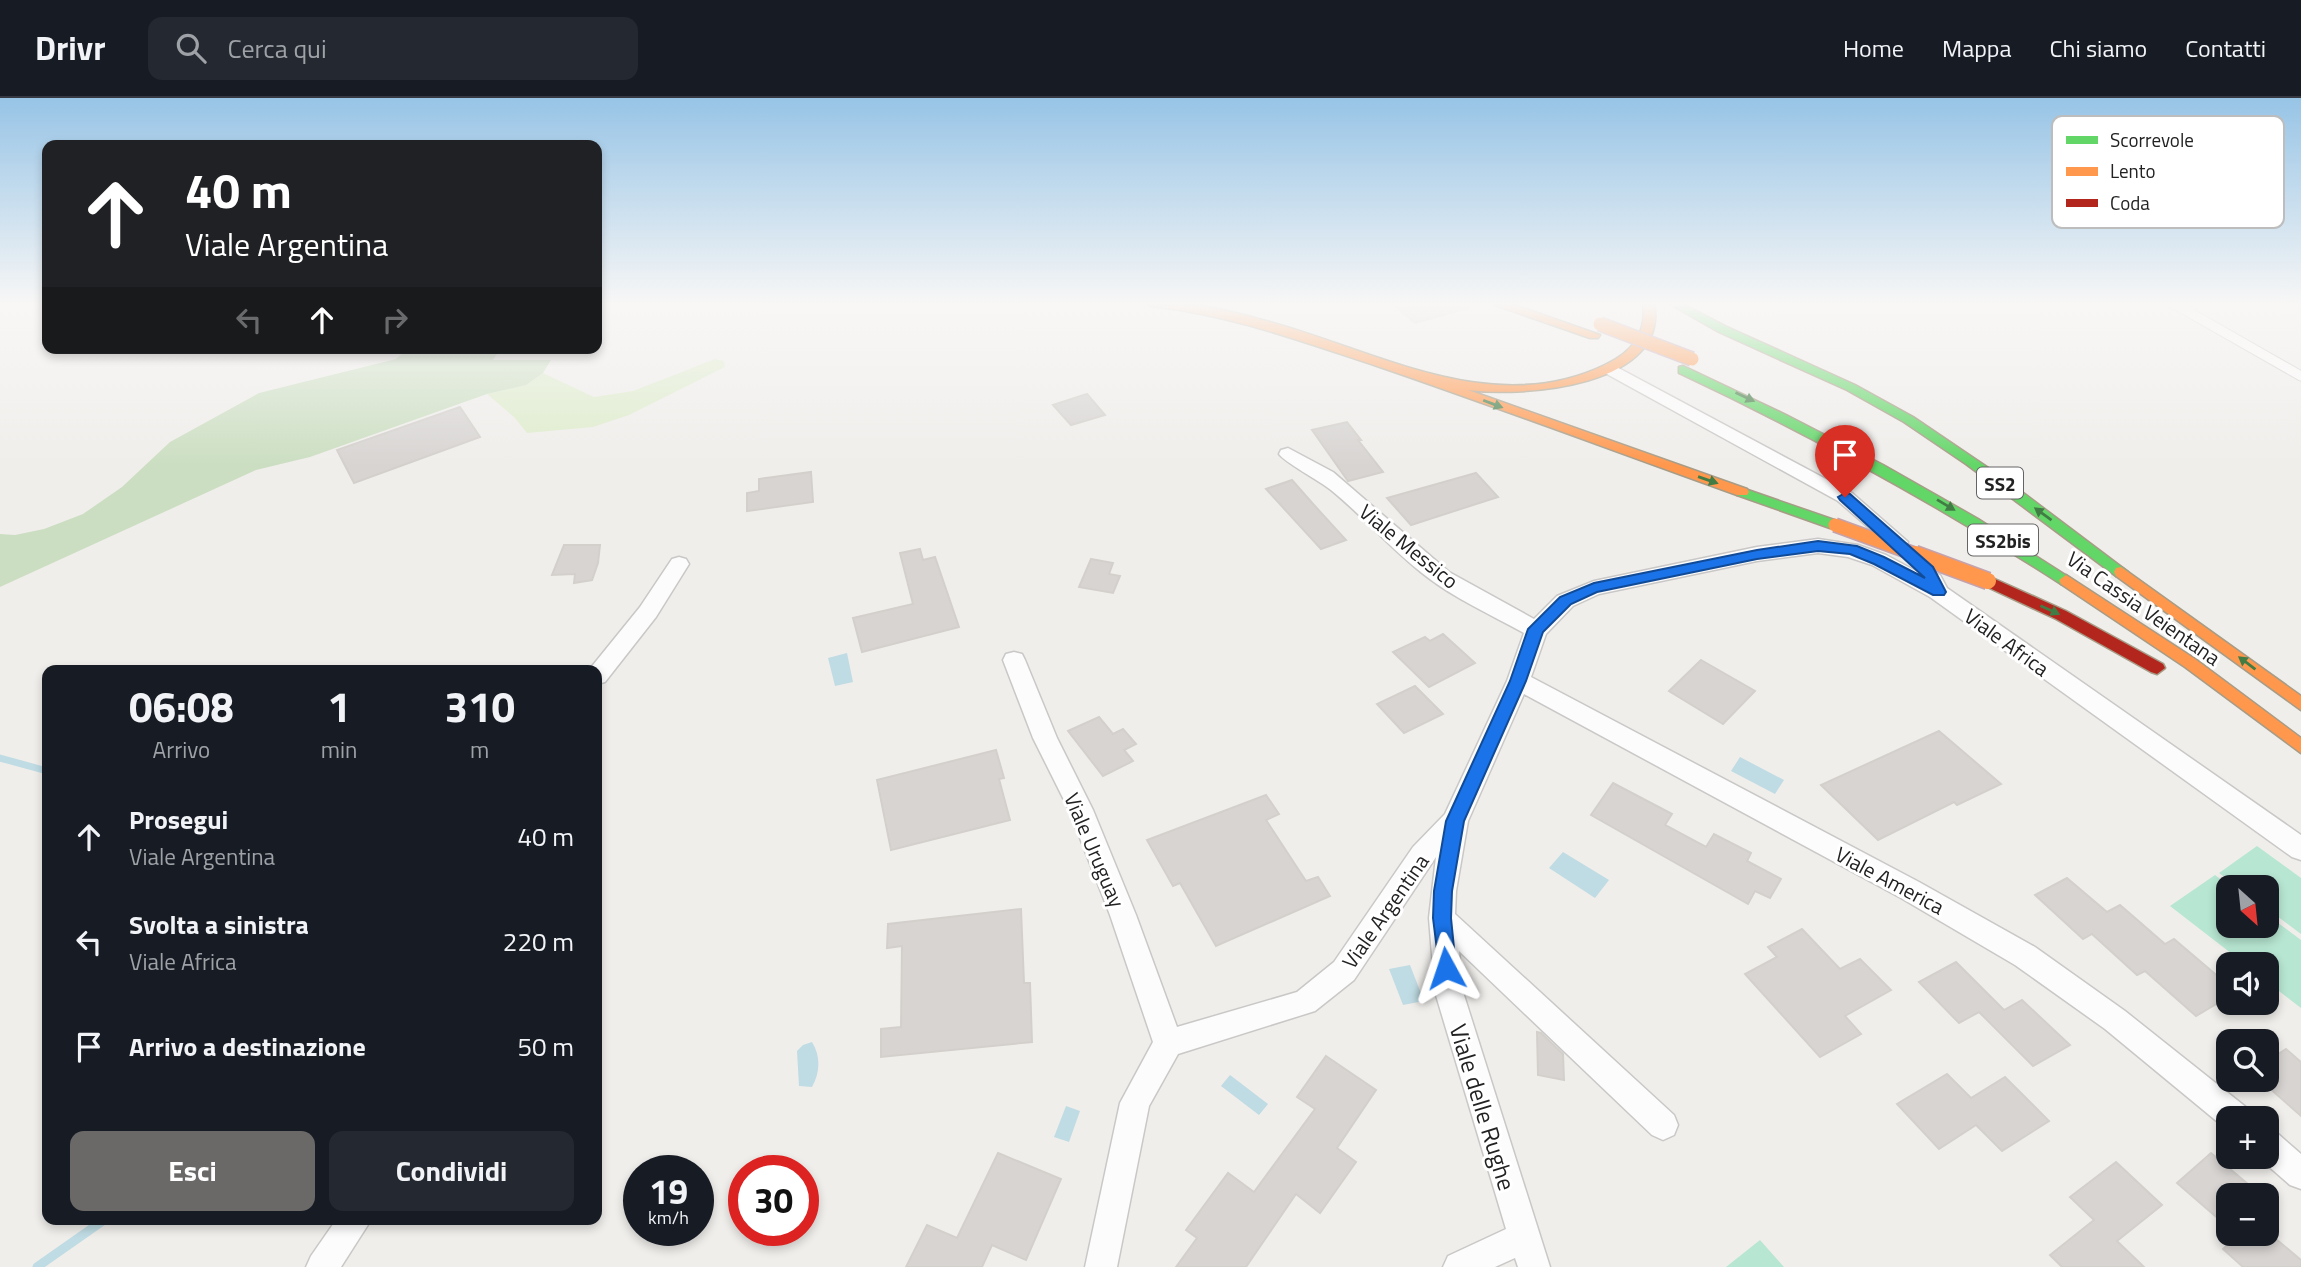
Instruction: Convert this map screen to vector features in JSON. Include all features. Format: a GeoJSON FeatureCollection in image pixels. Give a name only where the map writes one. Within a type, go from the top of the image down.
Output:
{"type":"FeatureCollection","features":[{"type":"Feature","properties":{"kind":"main road"},"geometry":{"type":"LineString","coordinates":[[1363,358],[1987,581],[2061,615],[2166,674]]}},
{"type":"Feature","properties":{"kind":"main road"},"geometry":{"type":"LineString","coordinates":[[1429,380],[1482,386],[1535,386],[1578,380],[1611,369],[1628,358]]}},
{"type":"Feature","properties":{"kind":"main road","name":"Via Cassia Veientana"},"geometry":{"type":"LineString","coordinates":[[1670,358],[1774,396]]}},
{"type":"Feature","properties":{"kind":"main road","name":"SS2"},"geometry":{"type":"LineString","coordinates":[[1778,358],[1849,387],[1898,412],[2301,704]]}},
{"type":"Feature","properties":{"kind":"main road","name":"Via Cassia Veientana"},"geometry":{"type":"LineString","coordinates":[[1687,364],[1928,495],[2047,567],[2155,639],[2301,747]]}},
{"type":"Feature","properties":{"kind":"main road","name":"Via Cassia Veientana"},"geometry":{"type":"LineString","coordinates":[[2173,630],[2301,723]]}},
{"type":"Feature","properties":{"kind":"main road"},"geometry":{"type":"LineString","coordinates":[[2236,719],[2301,764]]}},
{"type":"Feature","properties":{"kind":"street","name":"Viale Africa"},"geometry":{"type":"LineString","coordinates":[[1611,369],[1845,497],[1928,570],[1938,592],[2301,849]]}},
{"type":"Feature","properties":{"kind":"street","name":"Viale Messico"},"geometry":{"type":"LineString","coordinates":[[1288,454],[1322,473],[1406,548],[1447,580],[1536,629]]}},
{"type":"Feature","properties":{"kind":"street","name":"Viale Argentina"},"geometry":{"type":"LineString","coordinates":[[1168,1043],[1305,1002],[1345,971],[1422,855],[1455,821],[1518,681],[1536,629],[1565,601],[1594,588],[1757,554],[1818,546],[1852,550],[1879,560],[1938,592]]}},
{"type":"Feature","properties":{"kind":"street"},"geometry":{"type":"LineString","coordinates":[[602,670],[648,612],[679,564]]}},
{"type":"Feature","properties":{"kind":"street","name":"Viale Uruguay"},"geometry":{"type":"LineString","coordinates":[[1014,660],[1045,738],[1081,810],[1123,915],[1168,1043]]}},
{"type":"Feature","properties":{"kind":"street","name":"Viale America"},"geometry":{"type":"LineString","coordinates":[[1518,681],[1910,890],[2025,956],[2126,1028],[2221,1106]]}},
{"type":"Feature","properties":{"kind":"street","name":"Viale delle Rughe"},"geometry":{"type":"LineString","coordinates":[[1455,821],[1443,891],[1442,918],[1449,992],[1528,1252]]}},
{"type":"Feature","properties":{"kind":"street"},"geometry":{"type":"LineString","coordinates":[[1442,918],[1663,1125]]}},
{"type":"Feature","properties":{"kind":"street"},"geometry":{"type":"LineString","coordinates":[[1101,1267],[1135,1103],[1168,1043]]}},
{"type":"Feature","properties":{"kind":"street"},"geometry":{"type":"LineString","coordinates":[[2279,1155],[2301,1174]]}},
{"type":"Feature","properties":{"kind":"street"},"geometry":{"type":"LineString","coordinates":[[323,1267],[352,1225]]}},
{"type":"Feature","properties":{"kind":"street"},"geometry":{"type":"LineString","coordinates":[[1459,1267],[1528,1252]]}},
{"type":"Feature","properties":{"kind":"lane"},"geometry":{"type":"LineString","coordinates":[[2269,358],[2301,376]]}},
{"type":"Feature","properties":{"kind":"green space"},"geometry":{"type":"Polygon","coordinates":[[[396,359],[551,360],[543,373],[526,385],[487,394],[310,457],[256,470],[0,587],[0,534],[15,535],[44,529],[83,514],[122,487],[170,442],[259,393],[396,359]]]}},
{"type":"Feature","properties":{"kind":"green space"},"geometry":{"type":"Polygon","coordinates":[[[715,359],[724,361],[725,367],[629,415],[593,427],[527,433],[514,417],[487,394],[526,385],[543,373],[594,397],[633,391],[715,359]]]}},
{"type":"Feature","properties":{"kind":"green space"},"geometry":{"type":"Polygon","coordinates":[[[2257,846],[2301,878],[2301,934],[2279,918],[2279,875],[2219,873],[2257,846]]]}},
{"type":"Feature","properties":{"kind":"green space"},"geometry":{"type":"Polygon","coordinates":[[[2215,875],[2216,938],[2279,938],[2279,924],[2301,940],[2301,1008],[2279,991],[2279,952],[2229,952],[2170,906],[2215,875]]]}},
{"type":"Feature","properties":{"kind":"green space"},"geometry":{"type":"Polygon","coordinates":[[[1760,1240],[1784,1267],[1726,1267],[1760,1240]]]}},
{"type":"Feature","properties":{"kind":"water"},"geometry":{"type":"Polygon","coordinates":[[[847,653],[853,682],[835,686],[828,658],[847,653]]]}},
{"type":"Feature","properties":{"kind":"water"},"geometry":{"type":"Polygon","coordinates":[[[1740,757],[1784,780],[1775,794],[1731,771],[1740,757]]]}},
{"type":"Feature","properties":{"kind":"water"},"geometry":{"type":"Polygon","coordinates":[[[1563,852],[1609,880],[1595,898],[1549,868],[1563,852]]]}},
{"type":"Feature","properties":{"kind":"water"},"geometry":{"type":"Polygon","coordinates":[[[1410,965],[1424,1001],[1403,1005],[1389,969],[1410,965]]]}},
{"type":"Feature","properties":{"kind":"water"},"geometry":{"type":"Polygon","coordinates":[[[812,1042],[818,1059],[817,1076],[812,1087],[799,1086],[797,1051],[812,1042]]]}},
{"type":"Feature","properties":{"kind":"water"},"geometry":{"type":"Polygon","coordinates":[[[1230,1075],[1268,1104],[1259,1115],[1221,1086],[1230,1075]]]}},
{"type":"Feature","properties":{"kind":"water"},"geometry":{"type":"Polygon","coordinates":[[[1066,1106],[1080,1111],[1069,1142],[1054,1137],[1066,1106]]]}},
{"type":"Feature","properties":{"kind":"building"},"geometry":{"type":"Polygon","coordinates":[[[1087,394],[1105,415],[1071,425],[1053,405],[1087,394]]]}},
{"type":"Feature","properties":{"kind":"building"},"geometry":{"type":"Polygon","coordinates":[[[460,407],[480,437],[354,483],[337,450],[460,407]]]}},
{"type":"Feature","properties":{"kind":"building"},"geometry":{"type":"Polygon","coordinates":[[[1347,422],[1383,472],[1348,481],[1312,430],[1347,422]]]}},
{"type":"Feature","properties":{"kind":"building"},"geometry":{"type":"Polygon","coordinates":[[[811,472],[813,502],[747,511],[747,493],[759,491],[759,479],[811,472]]]}},
{"type":"Feature","properties":{"kind":"building"},"geometry":{"type":"Polygon","coordinates":[[[1476,473],[1498,497],[1411,525],[1387,498],[1476,473]]]}},
{"type":"Feature","properties":{"kind":"building"},"geometry":{"type":"Polygon","coordinates":[[[1292,480],[1346,540],[1321,549],[1266,489],[1292,480]]]}},
{"type":"Feature","properties":{"kind":"building"},"geometry":{"type":"Polygon","coordinates":[[[564,545],[600,545],[592,580],[574,583],[575,574],[552,575],[564,545]]]}},
{"type":"Feature","properties":{"kind":"building"},"geometry":{"type":"Polygon","coordinates":[[[920,549],[923,560],[935,557],[959,627],[862,652],[853,618],[913,604],[900,553],[920,549]]]}},
{"type":"Feature","properties":{"kind":"building"},"geometry":{"type":"Polygon","coordinates":[[[1091,559],[1113,563],[1109,574],[1120,576],[1113,593],[1079,587],[1091,559]]]}},
{"type":"Feature","properties":{"kind":"building"},"geometry":{"type":"Polygon","coordinates":[[[1443,634],[1475,663],[1429,687],[1393,652],[1425,637],[1430,641],[1443,634]]]}},
{"type":"Feature","properties":{"kind":"building"},"geometry":{"type":"Polygon","coordinates":[[[1701,660],[1755,691],[1723,724],[1669,691],[1701,660]]]}},
{"type":"Feature","properties":{"kind":"building"},"geometry":{"type":"Polygon","coordinates":[[[1415,686],[1443,714],[1404,733],[1377,704],[1415,686]]]}},
{"type":"Feature","properties":{"kind":"building"},"geometry":{"type":"Polygon","coordinates":[[[1099,717],[1113,734],[1123,729],[1136,744],[1124,750],[1133,761],[1103,776],[1068,731],[1099,717]]]}},
{"type":"Feature","properties":{"kind":"building"},"geometry":{"type":"Polygon","coordinates":[[[1939,731],[2001,784],[1957,805],[1954,802],[1878,840],[1821,785],[1939,731]]]}},
{"type":"Feature","properties":{"kind":"building"},"geometry":{"type":"Polygon","coordinates":[[[996,750],[1004,778],[999,779],[1010,820],[891,850],[877,780],[996,750]]]}},
{"type":"Feature","properties":{"kind":"building"},"geometry":{"type":"Polygon","coordinates":[[[1613,783],[1672,814],[1665,825],[1706,847],[1714,834],[1751,853],[1747,861],[1781,879],[1770,898],[1755,891],[1748,904],[1591,815],[1613,783]]]}},
{"type":"Feature","properties":{"kind":"building"},"geometry":{"type":"Polygon","coordinates":[[[1266,795],[1279,814],[1266,820],[1306,881],[1318,877],[1330,896],[1216,946],[1180,883],[1173,886],[1147,840],[1266,795]]]}},
{"type":"Feature","properties":{"kind":"building"},"geometry":{"type":"Polygon","coordinates":[[[2067,878],[2107,912],[2120,905],[2165,944],[2174,939],[2216,975],[2216,1004],[2196,1016],[2145,971],[2137,975],[2092,934],[2083,939],[2035,895],[2067,878]]]}},
{"type":"Feature","properties":{"kind":"building"},"geometry":{"type":"Polygon","coordinates":[[[1021,909],[1024,983],[1030,983],[1032,1042],[881,1057],[881,1029],[901,1027],[902,946],[887,948],[888,924],[1021,909]]]}},
{"type":"Feature","properties":{"kind":"building"},"geometry":{"type":"Polygon","coordinates":[[[1802,929],[1840,969],[1860,959],[1891,990],[1845,1016],[1861,1034],[1820,1057],[1745,974],[1777,957],[1768,947],[1802,929]]]}},
{"type":"Feature","properties":{"kind":"building"},"geometry":{"type":"Polygon","coordinates":[[[1956,962],[2004,1010],[2022,1000],[2070,1045],[2033,1066],[1979,1012],[1959,1023],[1919,982],[1956,962]]]}},
{"type":"Feature","properties":{"kind":"building"},"geometry":{"type":"Polygon","coordinates":[[[1537,1032],[1563,1054],[1564,1080],[1538,1075],[1537,1032]]]}},
{"type":"Feature","properties":{"kind":"building"},"geometry":{"type":"Polygon","coordinates":[[[2286,1049],[2301,1062],[2301,1116],[2274,1092],[2279,1092],[2279,1054],[2286,1049]]]}},
{"type":"Feature","properties":{"kind":"building"},"geometry":{"type":"Polygon","coordinates":[[[1326,1056],[1376,1090],[1337,1148],[1356,1162],[1320,1213],[1296,1194],[1246,1267],[1176,1267],[1197,1238],[1186,1230],[1228,1173],[1254,1192],[1315,1109],[1297,1097],[1326,1056]]]}},
{"type":"Feature","properties":{"kind":"building"},"geometry":{"type":"Polygon","coordinates":[[[1947,1074],[1971,1098],[2005,1077],[2049,1121],[2002,1151],[1976,1125],[1939,1149],[1897,1104],[1947,1074]]]}},
{"type":"Feature","properties":{"kind":"building"},"geometry":{"type":"Polygon","coordinates":[[[998,1153],[1061,1179],[1026,1260],[992,1245],[982,1267],[906,1267],[927,1225],[957,1238],[998,1153]]]}},
{"type":"Feature","properties":{"kind":"building"},"geometry":{"type":"Polygon","coordinates":[[[2211,1153],[2216,1157],[2216,1169],[2230,1169],[2247,1183],[2216,1183],[2216,1217],[2177,1183],[2211,1153]]]}},
{"type":"Feature","properties":{"kind":"building"},"geometry":{"type":"Polygon","coordinates":[[[2116,1162],[2162,1205],[2117,1241],[2144,1267],[2062,1267],[2050,1255],[2094,1220],[2070,1197],[2116,1162]]]}},
{"type":"Feature","properties":{"kind":"building"},"geometry":{"type":"Polygon","coordinates":[[[2279,1242],[2301,1260],[2301,1267],[2243,1267],[2223,1249],[2226,1246],[2279,1246],[2279,1242]]]}},
{"type":"Feature","properties":{"kind":"waterway"},"geometry":{"type":"LineString","coordinates":[[0,758],[42,770]]}},
{"type":"Feature","properties":{"kind":"waterway"},"geometry":{"type":"LineString","coordinates":[[37,1267],[97,1225]]}},
{"type":"Feature","properties":{"kind":"traffic: fast"},"geometry":{"type":"LineString","coordinates":[[1785,358],[1876,401],[1940,440],[2121,572]]}},
{"type":"Feature","properties":{"kind":"traffic: fast"},"geometry":{"type":"LineString","coordinates":[[1683,370],[1782,417],[1878,468],[1973,522],[2066,580]]}},
{"type":"Feature","properties":{"kind":"traffic: fast"},"geometry":{"type":"LineString","coordinates":[[1742,492],[1835,525]]}},
{"type":"Feature","properties":{"kind":"traffic: slow"},"geometry":{"type":"LineString","coordinates":[[1362,358],[1439,381],[1472,387],[1506,388],[1542,386],[1573,380],[1603,371],[1628,358]]}},
{"type":"Feature","properties":{"kind":"traffic: slow"},"geometry":{"type":"LineString","coordinates":[[1688,358],[1692,359]]}},
{"type":"Feature","properties":{"kind":"traffic: slow"},"geometry":{"type":"LineString","coordinates":[[1429,380],[1742,492]]}},
{"type":"Feature","properties":{"kind":"traffic: slow"},"geometry":{"type":"LineString","coordinates":[[1835,525],[1988,581]]}},
{"type":"Feature","properties":{"kind":"traffic: slow"},"geometry":{"type":"LineString","coordinates":[[2121,572],[2301,704]]}},
{"type":"Feature","properties":{"kind":"traffic: slow"},"geometry":{"type":"LineString","coordinates":[[2066,580],[2190,663],[2301,747]]}},
{"type":"Feature","properties":{"kind":"traffic: jam"},"geometry":{"type":"LineString","coordinates":[[1988,581],[2061,615],[2157,668]]}},
{"type":"Feature","properties":{"kind":"route"},"geometry":{"type":"LineString","coordinates":[[1446,968],[1443,891],[1455,821],[1518,681],[1536,629],[1565,601],[1594,588],[1757,554],[1818,546],[1852,550],[1879,560],[1938,592],[1928,570],[1845,497]]}}]}
